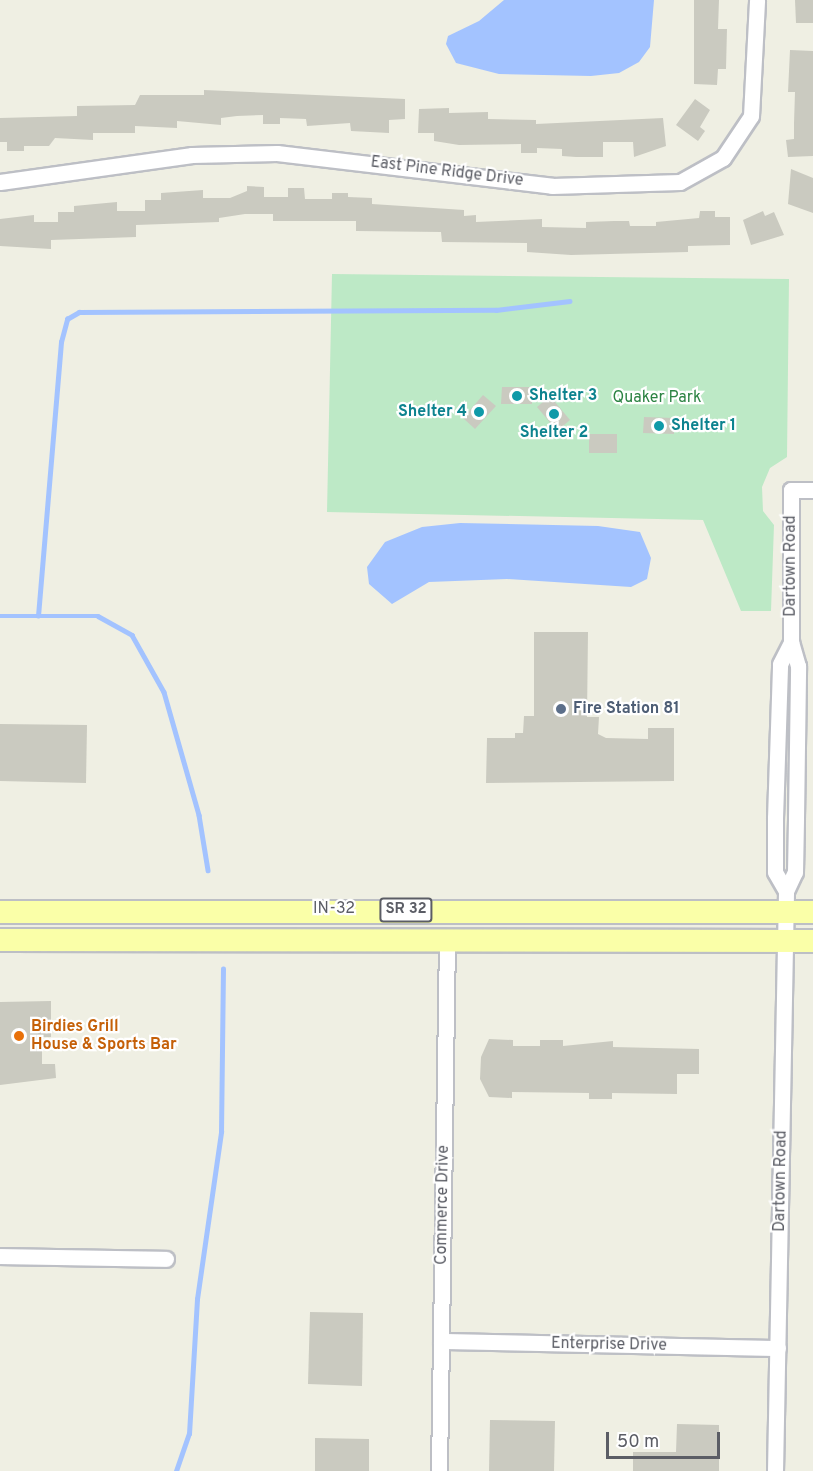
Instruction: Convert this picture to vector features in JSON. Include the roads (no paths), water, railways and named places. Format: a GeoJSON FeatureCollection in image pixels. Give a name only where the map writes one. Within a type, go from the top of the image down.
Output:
{"type":"FeatureCollection","features":[{"type":"Feature","properties":{"kind":"main road","name":"IN-32"},"geometry":{"type":"LineString","coordinates":[[0,912],[786,901],[813,912]]}},
{"type":"Feature","properties":{"kind":"main road","name":"IN-32"},"geometry":{"type":"LineString","coordinates":[[0,940],[447,938],[813,941]]}},
{"type":"Feature","properties":{"kind":"street","name":"East Pine Ridge Drive"},"geometry":{"type":"LineString","coordinates":[[0,182],[192,155],[277,153],[552,186],[680,182],[723,158],[751,116],[757,0]]}},
{"type":"Feature","properties":{"kind":"street","name":"Dartown Road"},"geometry":{"type":"LineString","coordinates":[[775,1471],[786,901],[795,872],[796,840],[798,666],[791,642],[792,490],[813,490]]}},
{"type":"Feature","properties":{"kind":"street","name":"Commerce Drive"},"geometry":{"type":"LineString","coordinates":[[439,1471],[447,938]]}},
{"type":"Feature","properties":{"kind":"street"},"geometry":{"type":"LineString","coordinates":[[0,1256],[166,1259]]}},
{"type":"Feature","properties":{"kind":"street","name":"Enterprise Drive"},"geometry":{"type":"LineString","coordinates":[[441,1341],[778,1348]]}},
{"type":"Feature","properties":{"kind":"water"},"geometry":{"type":"Polygon","coordinates":[[[504,0],[654,0],[650,47],[639,62],[619,73],[591,76],[499,74],[456,63],[446,44],[448,36],[479,21],[504,0]]]}},
{"type":"Feature","properties":{"kind":"water"},"geometry":{"type":"Polygon","coordinates":[[[460,523],[598,526],[640,532],[651,558],[647,579],[631,587],[507,579],[429,582],[392,604],[369,584],[367,567],[385,542],[422,527],[460,523]]]}},
{"type":"Feature","properties":{"kind":"waterway"},"geometry":{"type":"LineString","coordinates":[[38,616],[61,342],[67,319],[79,312],[496,310],[569,301]]}},
{"type":"Feature","properties":{"kind":"waterway"},"geometry":{"type":"LineString","coordinates":[[0,616],[98,616],[132,635],[164,692],[199,815],[208,870]]}},
{"type":"Feature","properties":{"kind":"waterway"},"geometry":{"type":"LineString","coordinates":[[176,1471],[189,1434],[197,1299],[221,1132],[223,969]]}},
{"type":"Feature","properties":{"kind":"place","name":"Shelter 3"},"geometry":{"type":"Point","coordinates":[517,396]}},
{"type":"Feature","properties":{"kind":"place","name":"Shelter 4"},"geometry":{"type":"Point","coordinates":[479,412]}},
{"type":"Feature","properties":{"kind":"place","name":"Shelter 2"},"geometry":{"type":"Point","coordinates":[554,414]}},
{"type":"Feature","properties":{"kind":"place","name":"Shelter 1"},"geometry":{"type":"Point","coordinates":[659,426]}},
{"type":"Feature","properties":{"kind":"place","name":"Fire Station 81"},"geometry":{"type":"Point","coordinates":[561,709]}},
{"type":"Feature","properties":{"kind":"place","name":"Birdies Grill House & Sports Bar"},"geometry":{"type":"Point","coordinates":[19,1036]}},
{"type":"Feature","properties":{"kind":"park label","name":"Quaker Park"},"geometry":{"type":"Point","coordinates":[657,398]}}]}
